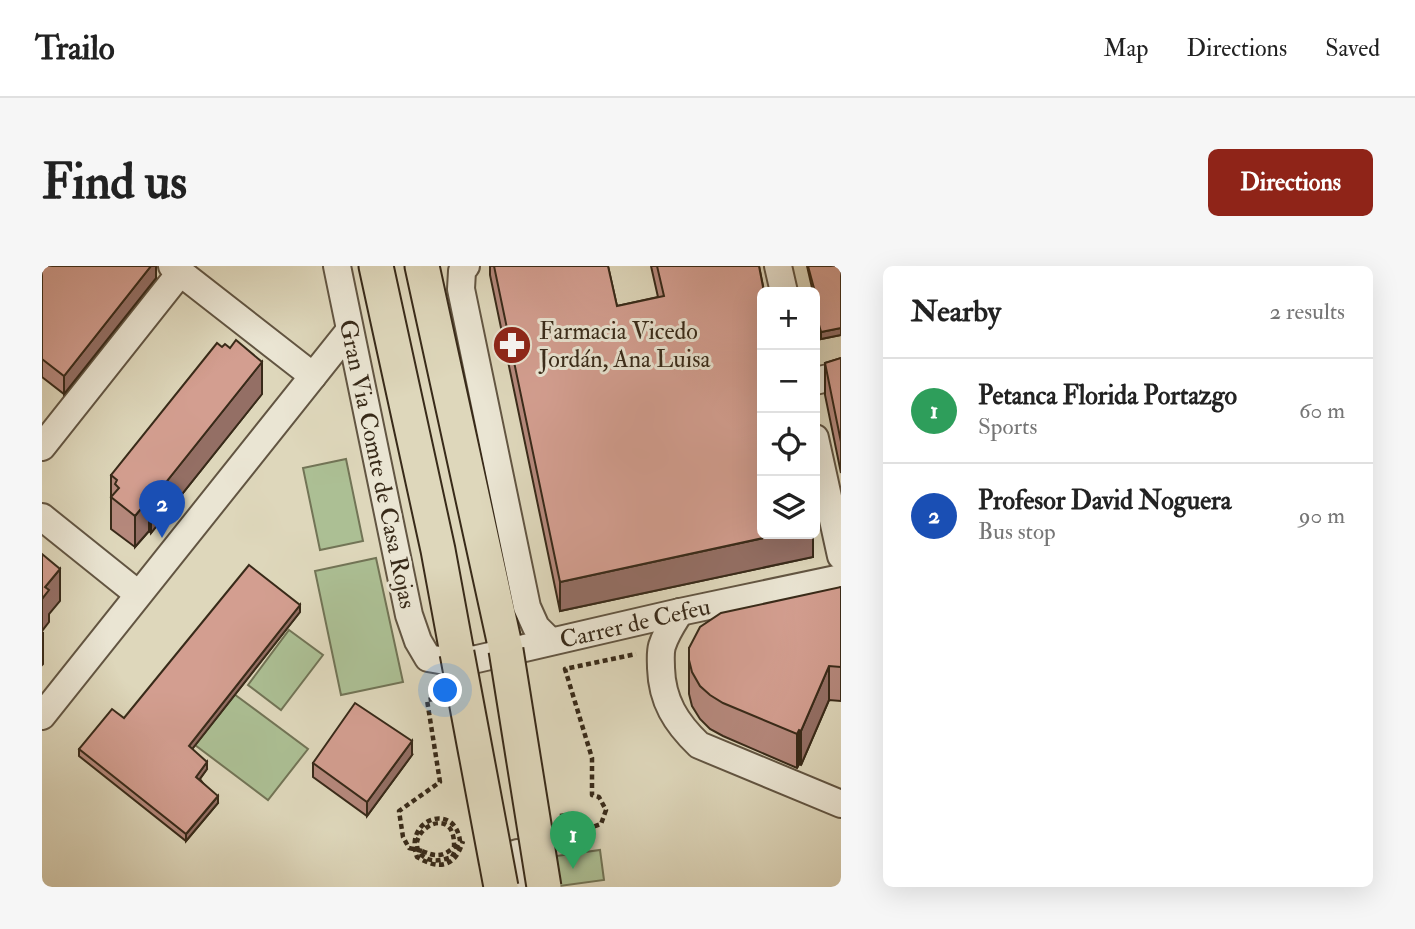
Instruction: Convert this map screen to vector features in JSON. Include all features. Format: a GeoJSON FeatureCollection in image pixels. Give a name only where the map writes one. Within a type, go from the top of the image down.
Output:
{"type":"FeatureCollection","features":[{"type":"Feature","properties":{"kind":"main road","name":"Gran Via Comte de Casa Rojas"},"geometry":{"type":"LineString","coordinates":[[376,266],[438,550],[442,655]]}},
{"type":"Feature","properties":{"kind":"main road"},"geometry":{"type":"LineString","coordinates":[[422,266],[506,650],[544,887]]}},
{"type":"Feature","properties":{"kind":"main road"},"geometry":{"type":"LineString","coordinates":[[442,655],[500,887]]}},
{"type":"Feature","properties":{"kind":"street","name":"Gran Via Comte de Casa Rojas"},"geometry":{"type":"LineString","coordinates":[[337,266],[410,615],[418,641],[442,655]]}},
{"type":"Feature","properties":{"kind":"street"},"geometry":{"type":"LineString","coordinates":[[466,266],[462,271],[461,289],[527,607],[536,627],[550,641]]}},
{"type":"Feature","properties":{"kind":"street"},"geometry":{"type":"LineString","coordinates":[[778,266],[783,287]]}},
{"type":"Feature","properties":{"kind":"street"},"geometry":{"type":"LineString","coordinates":[[46,433],[176,269],[313,376]]}},
{"type":"Feature","properties":{"kind":"street"},"geometry":{"type":"LineString","coordinates":[[42,716],[349,331]]}},
{"type":"Feature","properties":{"kind":"street"},"geometry":{"type":"LineString","coordinates":[[820,380],[841,375]]}},
{"type":"Feature","properties":{"kind":"street"},"geometry":{"type":"LineString","coordinates":[[820,461],[841,556]]}},
{"type":"Feature","properties":{"kind":"street"},"geometry":{"type":"LineString","coordinates":[[42,517],[138,594]]}},
{"type":"Feature","properties":{"kind":"street","name":"Carrer de Cefeu"},"geometry":{"type":"LineString","coordinates":[[442,655],[451,662],[477,659],[841,578]]}},
{"type":"Feature","properties":{"kind":"street"},"geometry":{"type":"LineString","coordinates":[[680,612],[661,648],[662,684],[670,710],[683,730],[699,745],[841,804]]}},
{"type":"Feature","properties":{"kind":"street"},"geometry":{"type":"LineString","coordinates":[[517,853],[522,887]]}},
{"type":"Feature","properties":{"kind":"path"},"geometry":{"type":"LineString","coordinates":[[572,814],[579,827],[587,829],[601,824],[606,810],[599,797],[592,795],[592,758],[565,670],[661,648]]}},
{"type":"Feature","properties":{"kind":"path"},"geometry":{"type":"LineString","coordinates":[[450,696],[427,700],[440,782],[399,811],[403,837],[409,848],[422,851],[436,856],[446,854],[454,847],[451,828],[443,824],[432,824],[424,828],[418,837],[418,847],[421,854],[433,861],[452,857],[457,850],[460,841],[455,825],[447,819],[432,819],[421,824],[414,839],[417,857],[434,866],[445,864],[453,861],[467,839],[469,851]]}},
{"type":"Feature","properties":{"kind":"green space"},"geometry":{"type":"Polygon","coordinates":[[[346,459],[363,541],[320,550],[303,468],[346,459]]]}},
{"type":"Feature","properties":{"kind":"green space"},"geometry":{"type":"Polygon","coordinates":[[[376,558],[403,682],[341,695],[315,571],[376,558]]]}},
{"type":"Feature","properties":{"kind":"green space"},"geometry":{"type":"Polygon","coordinates":[[[289,630],[323,655],[281,710],[248,685],[289,630]]]}},
{"type":"Feature","properties":{"kind":"green space"},"geometry":{"type":"Polygon","coordinates":[[[234,694],[308,749],[268,800],[195,745],[234,694]]]}},
{"type":"Feature","properties":{"kind":"green space"},"geometry":{"type":"Polygon","coordinates":[[[600,850],[604,880],[552,887],[542,858],[600,850]]]}},
{"type":"Feature","properties":{"kind":"building"},"geometry":{"type":"Polygon","coordinates":[[[42,266],[151,266],[64,376],[42,359],[42,266]]]}},
{"type":"Feature","properties":{"kind":"building"},"geometry":{"type":"Polygon","coordinates":[[[494,266],[608,266],[617,306],[664,296],[657,266],[759,266],[763,287],[757,287],[759,539],[560,582],[494,266]]]}},
{"type":"Feature","properties":{"kind":"building"},"geometry":{"type":"Polygon","coordinates":[[[808,266],[841,266],[841,328],[821,332],[820,287],[814,287],[808,266]]]}},
{"type":"Feature","properties":{"kind":"building"},"geometry":{"type":"Polygon","coordinates":[[[236,340],[262,362],[151,501],[149,499],[135,516],[111,497],[119,488],[115,484],[117,480],[111,475],[217,343],[230,348],[236,340]]]}},
{"type":"Feature","properties":{"kind":"building"},"geometry":{"type":"Polygon","coordinates":[[[841,358],[841,442],[825,363],[841,358]]]}},
{"type":"Feature","properties":{"kind":"building"},"geometry":{"type":"Polygon","coordinates":[[[42,554],[60,569],[45,587],[49,590],[42,599],[42,554]]]}},
{"type":"Feature","properties":{"kind":"building"},"geometry":{"type":"Polygon","coordinates":[[[249,565],[300,605],[189,746],[207,762],[196,777],[218,796],[186,834],[79,749],[112,709],[124,718],[249,565]]]}},
{"type":"Feature","properties":{"kind":"building"},"geometry":{"type":"Polygon","coordinates":[[[841,587],[841,667],[829,666],[801,731],[797,734],[723,703],[700,686],[692,672],[689,648],[700,627],[721,613],[841,587]]]}},
{"type":"Feature","properties":{"kind":"building"},"geometry":{"type":"Polygon","coordinates":[[[355,703],[412,741],[367,802],[313,763],[355,703]]]}},
{"type":"Feature","properties":{"kind":"place","name":"Farmacia Vicedo Jordán, Ana Luisa"},"geometry":{"type":"Point","coordinates":[512,345]}},
{"type":"Feature","properties":{"kind":"place","name":"Profesor David Noguera"},"geometry":{"type":"Point","coordinates":[162,538]}},
{"type":"Feature","properties":{"kind":"place","name":"Petanca Florida Portazgo"},"geometry":{"type":"Point","coordinates":[573,869]}}]}
